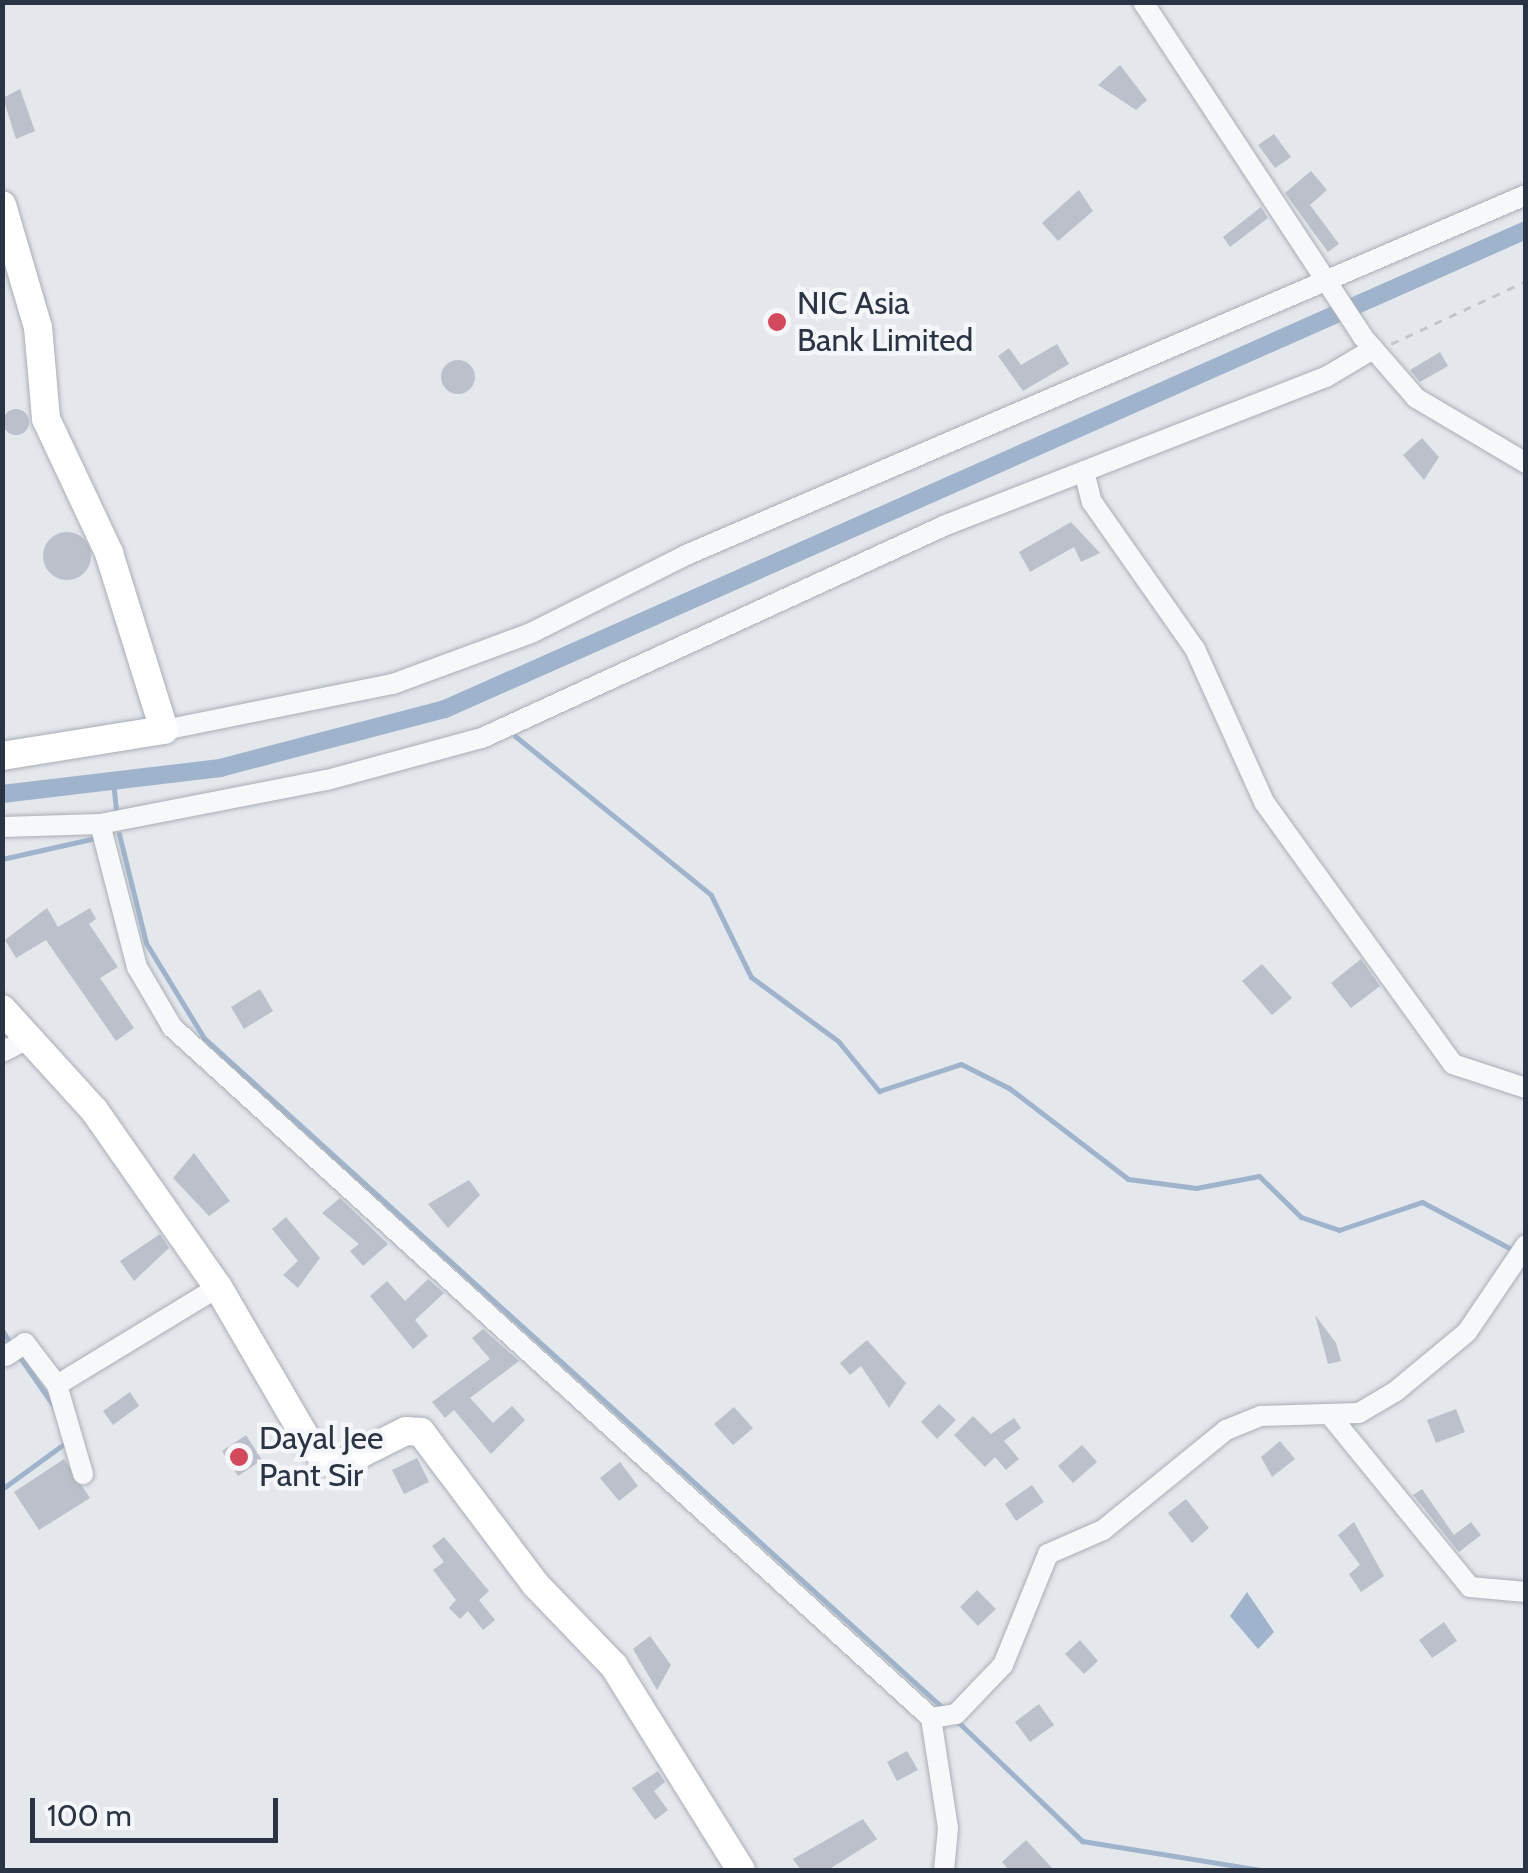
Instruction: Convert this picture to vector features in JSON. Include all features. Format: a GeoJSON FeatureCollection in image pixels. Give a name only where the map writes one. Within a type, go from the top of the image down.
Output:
{"type":"FeatureCollection","features":[{"type":"Feature","properties":{"kind":"street"},"geometry":{"type":"LineString","coordinates":[[1143,2],[1324,280],[1341,295],[1367,343],[1416,398],[1526,463]]}},
{"type":"Feature","properties":{"kind":"street"},"geometry":{"type":"LineString","coordinates":[[2,756],[164,730],[393,684],[531,633],[686,555],[1526,195]]}},
{"type":"Feature","properties":{"kind":"street"},"geometry":{"type":"LineString","coordinates":[[2,205],[38,327],[46,419],[109,553],[164,730]]}},
{"type":"Feature","properties":{"kind":"street"},"geometry":{"type":"LineString","coordinates":[[2,827],[100,824],[327,780],[482,738],[928,532],[1326,377],[1367,343]]}},
{"type":"Feature","properties":{"kind":"street"},"geometry":{"type":"LineString","coordinates":[[1084,471],[1092,502],[1196,649],[1264,802],[1453,1064],[1526,1088]]}},
{"type":"Feature","properties":{"kind":"street"},"geometry":{"type":"LineString","coordinates":[[100,824],[137,967],[172,1027],[944,1717],[948,1828],[944,1870]]}},
{"type":"Feature","properties":{"kind":"street"},"geometry":{"type":"LineString","coordinates":[[2,1009],[14,1046],[94,1110],[218,1287],[310,1445],[336,1466],[406,1430],[435,1447],[536,1585],[614,1666],[741,1870]]}},
{"type":"Feature","properties":{"kind":"street"},"geometry":{"type":"LineString","coordinates":[[944,1717],[1003,1664],[1048,1554],[1103,1530],[1226,1430],[1261,1416],[1359,1413],[1454,1343],[1526,1245]]}},
{"type":"Feature","properties":{"kind":"street"},"geometry":{"type":"LineString","coordinates":[[57,1385],[218,1287]]}},
{"type":"Feature","properties":{"kind":"street"},"geometry":{"type":"LineString","coordinates":[[6,1356],[26,1343],[57,1385],[83,1474]]}},
{"type":"Feature","properties":{"kind":"street"},"geometry":{"type":"LineString","coordinates":[[1330,1414],[1470,1588],[1526,1592]]}},
{"type":"Feature","properties":{"kind":"path"},"geometry":{"type":"LineString","coordinates":[[1367,343],[1526,281]]}},
{"type":"Feature","properties":{"kind":"water"},"geometry":{"type":"Polygon","coordinates":[[[1247,1592],[1274,1632],[1258,1649],[1230,1616],[1247,1592]]]}},
{"type":"Feature","properties":{"kind":"building"},"geometry":{"type":"Polygon","coordinates":[[[1120,65],[1147,100],[1136,110],[1098,85],[1120,65]]]}},
{"type":"Feature","properties":{"kind":"building"},"geometry":{"type":"Polygon","coordinates":[[[20,89],[35,131],[16,139],[3,98],[20,89]]]}},
{"type":"Feature","properties":{"kind":"building"},"geometry":{"type":"Polygon","coordinates":[[[1274,134],[1291,157],[1275,168],[1258,145],[1274,134]]]}},
{"type":"Feature","properties":{"kind":"building"},"geometry":{"type":"Polygon","coordinates":[[[1311,171],[1327,190],[1310,205],[1339,244],[1328,252],[1285,193],[1311,171]]]}},
{"type":"Feature","properties":{"kind":"building"},"geometry":{"type":"Polygon","coordinates":[[[1079,190],[1093,211],[1058,241],[1042,223],[1079,190]]]}},
{"type":"Feature","properties":{"kind":"building"},"geometry":{"type":"Polygon","coordinates":[[[1261,207],[1268,218],[1230,247],[1223,237],[1261,207]]]}},
{"type":"Feature","properties":{"kind":"building"},"geometry":{"type":"Polygon","coordinates":[[[1057,344],[1069,364],[1023,391],[998,356],[1009,348],[1021,365],[1057,344]]]}},
{"type":"Feature","properties":{"kind":"building"},"geometry":{"type":"Polygon","coordinates":[[[1440,352],[1448,366],[1420,382],[1410,370],[1440,352]]]}},
{"type":"Feature","properties":{"kind":"building"},"geometry":{"type":"Polygon","coordinates":[[[458,360],[470,365],[475,377],[470,389],[458,394],[446,389],[441,377],[446,365],[458,360]]]}},
{"type":"Feature","properties":{"kind":"building"},"geometry":{"type":"Polygon","coordinates":[[[16,409],[25,413],[29,422],[25,431],[16,435],[7,431],[3,422],[7,413],[16,409]]]}},
{"type":"Feature","properties":{"kind":"building"},"geometry":{"type":"Polygon","coordinates":[[[1422,438],[1439,457],[1424,480],[1403,455],[1422,438]]]}},
{"type":"Feature","properties":{"kind":"building"},"geometry":{"type":"Polygon","coordinates":[[[1071,522],[1100,553],[1081,562],[1074,547],[1030,572],[1019,552],[1071,522]]]}},
{"type":"Feature","properties":{"kind":"building"},"geometry":{"type":"Polygon","coordinates":[[[67,532],[84,539],[91,556],[84,573],[67,580],[50,573],[43,556],[50,539],[67,532]]]}},
{"type":"Feature","properties":{"kind":"building"},"geometry":{"type":"Polygon","coordinates":[[[47,908],[58,927],[90,908],[96,919],[89,924],[118,967],[100,978],[134,1028],[116,1041],[46,940],[16,958],[5,940],[47,908]]]}},
{"type":"Feature","properties":{"kind":"building"},"geometry":{"type":"Polygon","coordinates":[[[1361,959],[1380,986],[1351,1008],[1331,983],[1361,959]]]}},
{"type":"Feature","properties":{"kind":"building"},"geometry":{"type":"Polygon","coordinates":[[[1262,964],[1292,998],[1272,1015],[1242,981],[1262,964]]]}},
{"type":"Feature","properties":{"kind":"building"},"geometry":{"type":"Polygon","coordinates":[[[260,989],[273,1011],[244,1029],[231,1007],[260,989]]]}},
{"type":"Feature","properties":{"kind":"building"},"geometry":{"type":"Polygon","coordinates":[[[194,1153],[230,1201],[209,1216],[173,1178],[194,1153]]]}},
{"type":"Feature","properties":{"kind":"building"},"geometry":{"type":"Polygon","coordinates":[[[469,1180],[480,1195],[448,1228],[428,1204],[469,1180]]]}},
{"type":"Feature","properties":{"kind":"building"},"geometry":{"type":"Polygon","coordinates":[[[340,1198],[388,1244],[363,1266],[350,1251],[359,1244],[322,1213],[340,1198]]]}},
{"type":"Feature","properties":{"kind":"building"},"geometry":{"type":"Polygon","coordinates":[[[286,1217],[320,1258],[298,1288],[283,1275],[298,1261],[272,1229],[286,1217]]]}},
{"type":"Feature","properties":{"kind":"building"},"geometry":{"type":"Polygon","coordinates":[[[160,1234],[169,1248],[134,1281],[120,1261],[160,1234]]]}},
{"type":"Feature","properties":{"kind":"building"},"geometry":{"type":"Polygon","coordinates":[[[428,1279],[444,1293],[415,1320],[428,1336],[413,1349],[370,1296],[387,1281],[405,1301],[428,1279]]]}},
{"type":"Feature","properties":{"kind":"building"},"geometry":{"type":"Polygon","coordinates":[[[1315,1315],[1336,1343],[1341,1361],[1328,1364],[1315,1315]]]}},
{"type":"Feature","properties":{"kind":"building"},"geometry":{"type":"Polygon","coordinates":[[[483,1329],[519,1361],[470,1398],[493,1423],[512,1406],[525,1420],[491,1454],[454,1410],[445,1418],[432,1402],[490,1359],[472,1338],[483,1329]]]}},
{"type":"Feature","properties":{"kind":"building"},"geometry":{"type":"Polygon","coordinates":[[[867,1340],[906,1383],[889,1408],[861,1366],[850,1375],[840,1363],[867,1340]]]}},
{"type":"Feature","properties":{"kind":"building"},"geometry":{"type":"Polygon","coordinates":[[[130,1392],[139,1406],[113,1425],[103,1411],[130,1392]]]}},
{"type":"Feature","properties":{"kind":"building"},"geometry":{"type":"Polygon","coordinates":[[[939,1404],[956,1420],[937,1439],[921,1422],[939,1404]]]}},
{"type":"Feature","properties":{"kind":"building"},"geometry":{"type":"Polygon","coordinates":[[[734,1407],[753,1428],[733,1445],[714,1424],[734,1407]]]}},
{"type":"Feature","properties":{"kind":"building"},"geometry":{"type":"Polygon","coordinates":[[[1456,1409],[1465,1432],[1436,1443],[1427,1420],[1456,1409]]]}},
{"type":"Feature","properties":{"kind":"building"},"geometry":{"type":"Polygon","coordinates":[[[973,1416],[991,1434],[1014,1418],[1021,1428],[1004,1441],[1019,1459],[1006,1470],[995,1457],[985,1467],[954,1435],[973,1416]]]}},
{"type":"Feature","properties":{"kind":"building"},"geometry":{"type":"Polygon","coordinates":[[[246,1435],[262,1460],[238,1476],[222,1451],[246,1435]]]}},
{"type":"Feature","properties":{"kind":"building"},"geometry":{"type":"Polygon","coordinates":[[[1280,1441],[1295,1459],[1272,1477],[1261,1457],[1280,1441]]]}},
{"type":"Feature","properties":{"kind":"building"},"geometry":{"type":"Polygon","coordinates":[[[1082,1445],[1097,1462],[1073,1483],[1058,1466],[1082,1445]]]}},
{"type":"Feature","properties":{"kind":"building"},"geometry":{"type":"Polygon","coordinates":[[[417,1458],[429,1482],[404,1494],[392,1470],[417,1458]]]}},
{"type":"Feature","properties":{"kind":"building"},"geometry":{"type":"Polygon","coordinates":[[[64,1459],[90,1498],[39,1530],[14,1492],[64,1459]]]}},
{"type":"Feature","properties":{"kind":"building"},"geometry":{"type":"Polygon","coordinates":[[[620,1462],[638,1486],[619,1501],[600,1478],[620,1462]]]}},
{"type":"Feature","properties":{"kind":"building"},"geometry":{"type":"Polygon","coordinates":[[[1032,1485],[1044,1502],[1016,1521],[1005,1504],[1032,1485]]]}},
{"type":"Feature","properties":{"kind":"building"},"geometry":{"type":"Polygon","coordinates":[[[1422,1489],[1454,1535],[1471,1522],[1481,1535],[1459,1552],[1413,1495],[1422,1489]]]}},
{"type":"Feature","properties":{"kind":"building"},"geometry":{"type":"Polygon","coordinates":[[[1186,1499],[1209,1528],[1192,1543],[1168,1513],[1186,1499]]]}},
{"type":"Feature","properties":{"kind":"building"},"geometry":{"type":"Polygon","coordinates":[[[1354,1522],[1384,1576],[1361,1592],[1349,1574],[1360,1565],[1338,1535],[1354,1522]]]}},
{"type":"Feature","properties":{"kind":"building"},"geometry":{"type":"Polygon","coordinates":[[[444,1537],[489,1591],[479,1600],[495,1620],[483,1630],[468,1611],[460,1619],[449,1608],[456,1600],[433,1570],[444,1562],[432,1546],[444,1537]]]}},
{"type":"Feature","properties":{"kind":"building"},"geometry":{"type":"Polygon","coordinates":[[[977,1590],[996,1609],[978,1626],[960,1607],[977,1590]]]}},
{"type":"Feature","properties":{"kind":"building"},"geometry":{"type":"Polygon","coordinates":[[[1444,1622],[1457,1641],[1432,1658],[1419,1640],[1444,1622]]]}},
{"type":"Feature","properties":{"kind":"building"},"geometry":{"type":"Polygon","coordinates":[[[650,1636],[671,1665],[657,1690],[633,1649],[650,1636]]]}},
{"type":"Feature","properties":{"kind":"building"},"geometry":{"type":"Polygon","coordinates":[[[1080,1640],[1098,1661],[1084,1674],[1065,1654],[1080,1640]]]}},
{"type":"Feature","properties":{"kind":"building"},"geometry":{"type":"Polygon","coordinates":[[[1039,1704],[1054,1725],[1030,1742],[1015,1722],[1039,1704]]]}},
{"type":"Feature","properties":{"kind":"building"},"geometry":{"type":"Polygon","coordinates":[[[907,1751],[918,1770],[897,1781],[887,1762],[907,1751]]]}},
{"type":"Feature","properties":{"kind":"building"},"geometry":{"type":"Polygon","coordinates":[[[658,1771],[665,1782],[654,1791],[668,1810],[655,1820],[632,1788],[658,1771]]]}},
{"type":"Feature","properties":{"kind":"building"},"geometry":{"type":"Polygon","coordinates":[[[863,1819],[877,1839],[828,1870],[801,1870],[793,1859],[863,1819]]]}},
{"type":"Feature","properties":{"kind":"building"},"geometry":{"type":"Polygon","coordinates":[[[1026,1840],[1054,1870],[1009,1870],[1002,1862],[1026,1840]]]}},
{"type":"Feature","properties":{"kind":"waterway"},"geometry":{"type":"LineString","coordinates":[[2,794],[220,768],[445,709],[1526,230]]}},
{"type":"Feature","properties":{"kind":"waterway"},"geometry":{"type":"LineString","coordinates":[[515,736],[711,895],[751,977],[838,1041],[879,1091],[961,1064],[1009,1088],[1128,1179],[1196,1188],[1259,1176],[1301,1217],[1339,1230],[1422,1202],[1513,1250]]}},
{"type":"Feature","properties":{"kind":"waterway"},"geometry":{"type":"LineString","coordinates":[[113,781],[116,811]]}},
{"type":"Feature","properties":{"kind":"waterway"},"geometry":{"type":"LineString","coordinates":[[119,834],[146,943],[204,1038],[944,1709]]}},
{"type":"Feature","properties":{"kind":"waterway"},"geometry":{"type":"LineString","coordinates":[[2,859],[96,838]]}},
{"type":"Feature","properties":{"kind":"waterway"},"geometry":{"type":"LineString","coordinates":[[2,1330],[12,1346]]}},
{"type":"Feature","properties":{"kind":"waterway"},"geometry":{"type":"LineString","coordinates":[[19,1356],[53,1405]]}},
{"type":"Feature","properties":{"kind":"waterway"},"geometry":{"type":"LineString","coordinates":[[2,1489],[68,1441]]}},
{"type":"Feature","properties":{"kind":"waterway"},"geometry":{"type":"LineString","coordinates":[[956,1720],[1082,1841],[1262,1870]]}},
{"type":"Feature","properties":{"kind":"place","name":"NIC Asia Bank Limited"},"geometry":{"type":"Point","coordinates":[777,322]}},
{"type":"Feature","properties":{"kind":"place","name":"Dayal Jee Pant Sir"},"geometry":{"type":"Point","coordinates":[239,1457]}}]}
